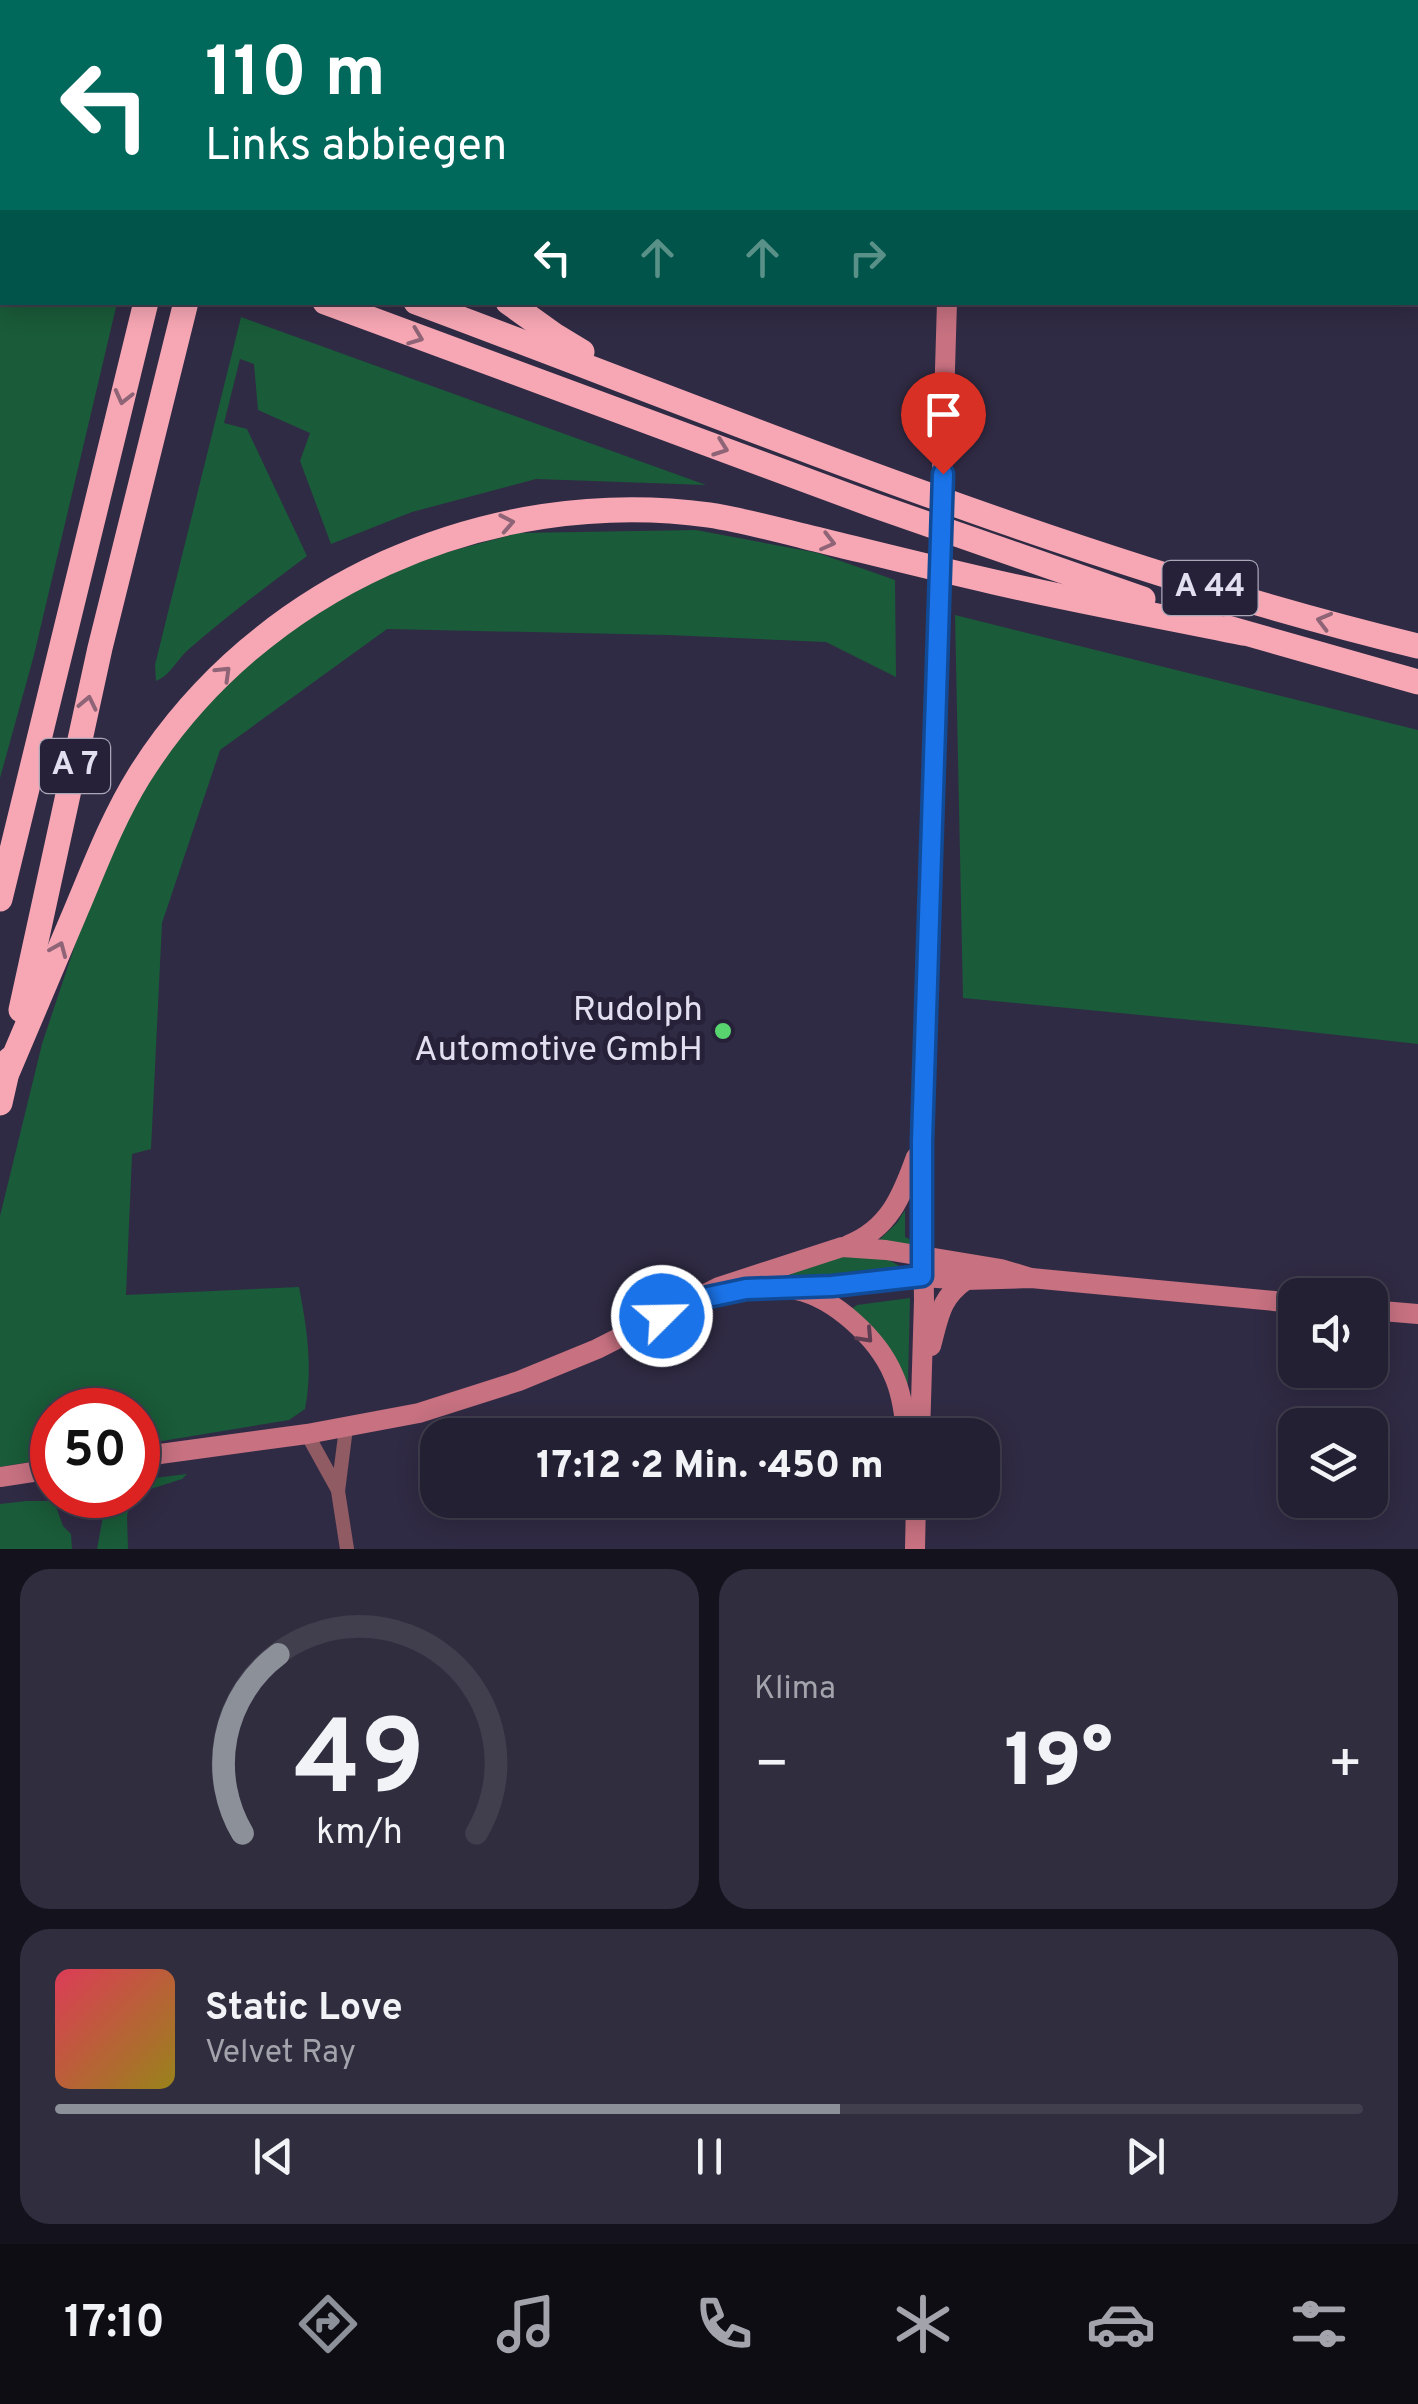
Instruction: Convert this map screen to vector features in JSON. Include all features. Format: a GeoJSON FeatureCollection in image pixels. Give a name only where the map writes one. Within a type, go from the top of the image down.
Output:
{"type":"FeatureCollection","features":[{"type":"Feature","properties":{"kind":"highway","name":"A 7"},"geometry":{"type":"LineString","coordinates":[[0,899],[145,305]]}},
{"type":"Feature","properties":{"kind":"highway","name":"A 7"},"geometry":{"type":"LineString","coordinates":[[0,1103],[100,648],[185,305]]}},
{"type":"Feature","properties":{"kind":"highway"},"geometry":{"type":"LineString","coordinates":[[333,305],[1004,552],[1243,633]]}},
{"type":"Feature","properties":{"kind":"highway","name":"A 44"},"geometry":{"type":"LineString","coordinates":[[424,305],[883,478],[1112,558],[1250,601],[1418,646]]}},
{"type":"Feature","properties":{"kind":"highway"},"geometry":{"type":"LineString","coordinates":[[512,305],[554,336],[638,385]]}},
{"type":"Feature","properties":{"kind":"highway"},"geometry":{"type":"LineString","coordinates":[[8,1072],[113,822],[140,774],[172,730],[208,688],[292,616],[338,586],[388,561],[456,536],[546,515],[601,510],[711,516],[995,582],[1243,633]]}},
{"type":"Feature","properties":{"kind":"highway","name":"A 44"},"geometry":{"type":"LineString","coordinates":[[1243,633],[1418,682]]}},
{"type":"Feature","properties":{"kind":"main road"},"geometry":{"type":"LineString","coordinates":[[921,1418],[922,1141],[947,305]]}},
{"type":"Feature","properties":{"kind":"main road"},"geometry":{"type":"LineString","coordinates":[[160,1455],[346,1428],[419,1413],[519,1381],[597,1349],[720,1287],[869,1235],[897,1206],[922,1141]]}},
{"type":"Feature","properties":{"kind":"main road"},"geometry":{"type":"LineString","coordinates":[[842,1247],[864,1247],[966,1280],[1032,1278],[1278,1301]]}},
{"type":"Feature","properties":{"kind":"main road"},"geometry":{"type":"LineString","coordinates":[[694,1300],[746,1289],[832,1286],[922,1266],[1001,1270],[1032,1278]]}},
{"type":"Feature","properties":{"kind":"main road"},"geometry":{"type":"LineString","coordinates":[[923,1377],[942,1306],[948,1294],[966,1280]]}},
{"type":"Feature","properties":{"kind":"main road"},"geometry":{"type":"LineString","coordinates":[[784,1288],[822,1301],[867,1335],[895,1378],[903,1418]]}},
{"type":"Feature","properties":{"kind":"main road"},"geometry":{"type":"LineString","coordinates":[[1388,1312],[1418,1314]]}},
{"type":"Feature","properties":{"kind":"main road"},"geometry":{"type":"LineString","coordinates":[[0,1477],[30,1473]]}},
{"type":"Feature","properties":{"kind":"main road"},"geometry":{"type":"LineString","coordinates":[[914,1549],[915,1518]]}},
{"type":"Feature","properties":{"kind":"street"},"geometry":{"type":"LineString","coordinates":[[346,1428],[338,1491],[347,1549]]}},
{"type":"Feature","properties":{"kind":"street"},"geometry":{"type":"LineString","coordinates":[[307,1434],[338,1491]]}},
{"type":"Feature","properties":{"kind":"green space"},"geometry":{"type":"Polygon","coordinates":[[[0,305],[117,305],[34,655],[0,778],[0,305]]]}},
{"type":"Feature","properties":{"kind":"green space"},"geometry":{"type":"Polygon","coordinates":[[[241,317],[706,485],[536,479],[412,512],[331,544],[300,461],[310,433],[258,410],[254,364],[240,359],[224,423],[247,429],[307,556],[203,637],[156,681],[155,665],[241,317]]]}},
{"type":"Feature","properties":{"kind":"green space"},"geometry":{"type":"Polygon","coordinates":[[[696,530],[818,553],[895,580],[896,677],[826,642],[387,629],[220,750],[162,923],[151,1149],[132,1154],[126,1295],[299,1287],[308,1348],[305,1409],[289,1420],[160,1441],[160,1388],[30,1388],[30,1462],[0,1467],[0,1216],[42,1044],[101,867],[162,756],[212,694],[310,609],[407,563],[518,533],[696,530]]]}},
{"type":"Feature","properties":{"kind":"green space"},"geometry":{"type":"Polygon","coordinates":[[[955,615],[1418,730],[1418,1044],[963,998],[955,615]]]}},
{"type":"Feature","properties":{"kind":"green space"},"geometry":{"type":"Polygon","coordinates":[[[905,1210],[905,1237],[911,1240],[911,1246],[879,1240],[897,1223],[905,1210]]]}},
{"type":"Feature","properties":{"kind":"green space"},"geometry":{"type":"Polygon","coordinates":[[[844,1255],[882,1256],[901,1267],[818,1278],[776,1278],[844,1255]]]}},
{"type":"Feature","properties":{"kind":"green space"},"geometry":{"type":"Polygon","coordinates":[[[910,1298],[908,1383],[903,1385],[850,1310],[857,1305],[910,1298]]]}},
{"type":"Feature","properties":{"kind":"green space"},"geometry":{"type":"Polygon","coordinates":[[[187,1474],[160,1486],[160,1477],[187,1474]]]}},
{"type":"Feature","properties":{"kind":"green space"},"geometry":{"type":"Polygon","coordinates":[[[30,1501],[30,1518],[60,1518],[71,1534],[72,1549],[0,1549],[0,1504],[30,1501]]]}},
{"type":"Feature","properties":{"kind":"green space"},"geometry":{"type":"Polygon","coordinates":[[[103,1518],[127,1518],[128,1549],[97,1549],[103,1518]]]}},
{"type":"Feature","properties":{"kind":"place","name":"Rudolph Automotive GmbH"},"geometry":{"type":"Point","coordinates":[723,1031]}},
{"type":"Feature","properties":{"kind":"route"},"geometry":{"type":"LineString","coordinates":[[662,1316],[694,1300],[725,1292],[922,1276],[922,1141],[943,474]]}}]}
